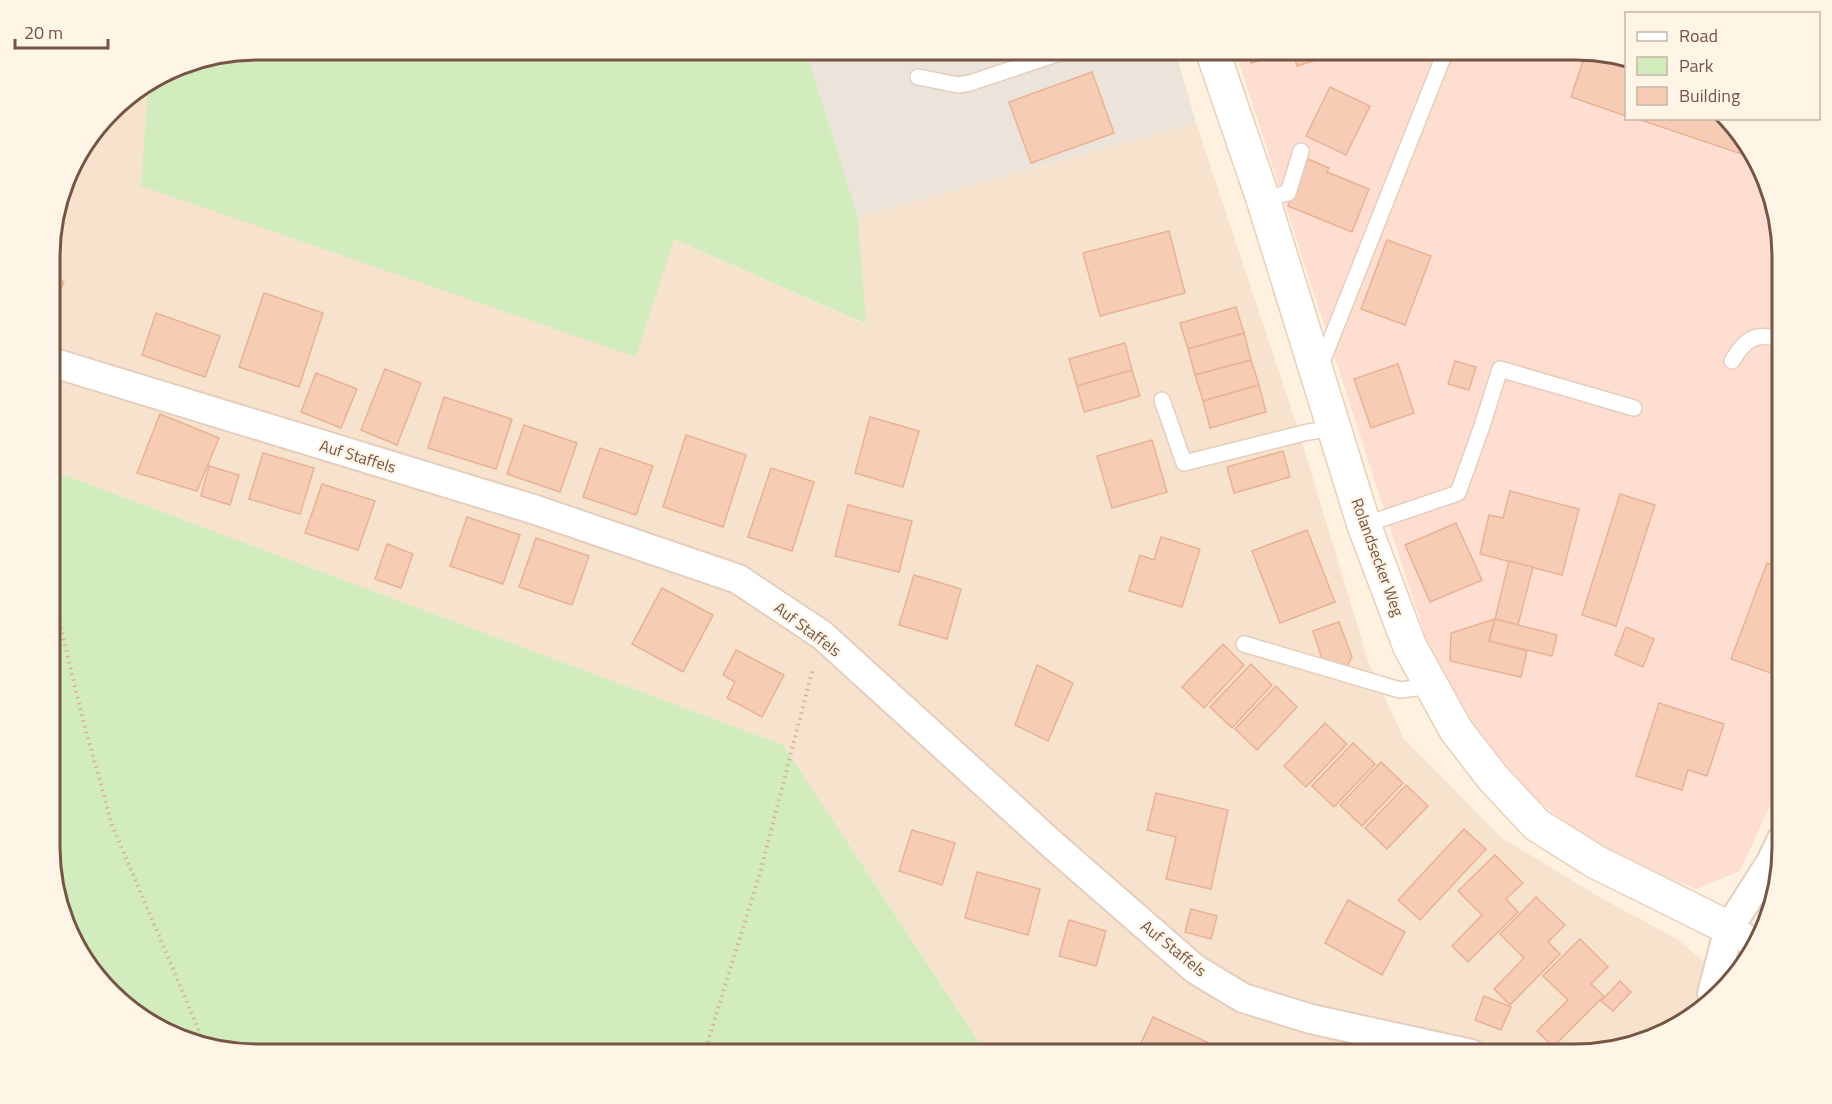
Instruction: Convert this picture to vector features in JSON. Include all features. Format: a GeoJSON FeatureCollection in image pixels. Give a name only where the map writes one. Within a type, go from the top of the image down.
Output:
{"type":"FeatureCollection","features":[{"type":"Feature","properties":{"kind":"street","name":"Rolandsecker Weg"},"geometry":{"type":"LineString","coordinates":[[1215,60],[1263,199],[1364,525],[1410,647],[1456,730],[1493,778],[1537,825],[1596,862],[1729,928]]}},
{"type":"Feature","properties":{"kind":"street","name":"Auf Staffels"},"geometry":{"type":"LineString","coordinates":[[60,365],[536,510],[738,579],[822,635],[1054,846],[1195,969],[1243,998],[1311,1020],[1424,1044]]}},
{"type":"Feature","properties":{"kind":"street"},"geometry":{"type":"LineString","coordinates":[[1714,986],[1729,928],[1772,860]]}},
{"type":"Feature","properties":{"kind":"street"},"geometry":{"type":"LineString","coordinates":[[1729,928],[1749,940]]}},
{"type":"Feature","properties":{"kind":"lane"},"geometry":{"type":"LineString","coordinates":[[918,77],[957,85],[1038,60]]}},
{"type":"Feature","properties":{"kind":"lane"},"geometry":{"type":"LineString","coordinates":[[1318,372],[1442,60]]}},
{"type":"Feature","properties":{"kind":"lane"},"geometry":{"type":"LineString","coordinates":[[1263,199],[1288,193],[1301,151]]}},
{"type":"Feature","properties":{"kind":"lane"},"geometry":{"type":"LineString","coordinates":[[1732,361],[1742,345],[1756,337],[1772,337]]}},
{"type":"Feature","properties":{"kind":"lane"},"geometry":{"type":"LineString","coordinates":[[1364,525],[1458,492],[1500,369],[1634,408]]}},
{"type":"Feature","properties":{"kind":"lane"},"geometry":{"type":"LineString","coordinates":[[1162,400],[1184,463],[1308,432],[1335,428]]}},
{"type":"Feature","properties":{"kind":"lane"},"geometry":{"type":"LineString","coordinates":[[1244,644],[1400,690],[1431,686]]}},
{"type":"Feature","properties":{"kind":"path"},"geometry":{"type":"LineString","coordinates":[[60,624],[112,825],[201,1035]]}},
{"type":"Feature","properties":{"kind":"path"},"geometry":{"type":"LineString","coordinates":[[707,1044],[760,873],[822,635]]}},
{"type":"Feature","properties":{"kind":"shaded area"},"geometry":{"type":"Polygon","coordinates":[[[809,60],[1178,60],[1196,123],[858,217],[809,60]]]}},
{"type":"Feature","properties":{"kind":"shaded area"},"geometry":{"type":"Polygon","coordinates":[[[1238,60],[1575,60],[1625,67],[1625,120],[1716,120],[1746,158],[1757,181],[1768,218],[1772,244],[1772,801],[1740,871],[1697,889],[1658,874],[1590,842],[1529,793],[1473,727],[1429,648],[1238,60]]]}},
{"type":"Feature","properties":{"kind":"shaded area"},"geometry":{"type":"Polygon","coordinates":[[[147,93],[141,186],[674,239],[865,324],[858,217],[1196,123],[1299,432],[1368,661],[1404,739],[1502,838],[1601,898],[1677,939],[1722,978],[1685,1011],[1662,1024],[1638,1034],[1588,1044],[980,1044],[783,745],[60,473],[62,231],[75,181],[86,158],[109,127],[147,93]]]}},
{"type":"Feature","properties":{"kind":"green space"},"geometry":{"type":"Polygon","coordinates":[[[257,60],[809,60],[858,217],[866,324],[674,239],[636,357],[141,186],[147,93],[194,70],[231,62],[257,60]]]}},
{"type":"Feature","properties":{"kind":"green space"},"geometry":{"type":"Polygon","coordinates":[[[60,473],[783,745],[980,1044],[257,1044],[231,1042],[181,1029],[158,1018],[137,1003],[109,977],[93,957],[80,934],[70,910],[64,886],[60,847],[60,473]]]}},
{"type":"Feature","properties":{"kind":"building"},"geometry":{"type":"Polygon","coordinates":[[[1295,60],[1316,60],[1297,66],[1295,60]]]}},
{"type":"Feature","properties":{"kind":"building"},"geometry":{"type":"Polygon","coordinates":[[[1583,61],[1625,67],[1625,116],[1571,97],[1583,61]]]}},
{"type":"Feature","properties":{"kind":"building"},"geometry":{"type":"Polygon","coordinates":[[[1092,72],[1114,133],[1031,163],[1009,102],[1092,72]]]}},
{"type":"Feature","properties":{"kind":"building"},"geometry":{"type":"Polygon","coordinates":[[[1330,87],[1370,106],[1346,155],[1306,136],[1330,87]]]}},
{"type":"Feature","properties":{"kind":"building"},"geometry":{"type":"Polygon","coordinates":[[[1641,120],[1716,120],[1744,155],[1641,120]]]}},
{"type":"Feature","properties":{"kind":"building"},"geometry":{"type":"Polygon","coordinates":[[[1308,159],[1329,168],[1327,172],[1369,189],[1352,232],[1288,206],[1308,159]]]}},
{"type":"Feature","properties":{"kind":"building"},"geometry":{"type":"Polygon","coordinates":[[[1169,231],[1185,293],[1100,316],[1083,253],[1169,231]]]}},
{"type":"Feature","properties":{"kind":"building"},"geometry":{"type":"Polygon","coordinates":[[[1387,240],[1431,256],[1405,325],[1361,309],[1387,240]]]}},
{"type":"Feature","properties":{"kind":"building"},"geometry":{"type":"Polygon","coordinates":[[[264,293],[323,313],[299,387],[239,367],[264,293]]]}},
{"type":"Feature","properties":{"kind":"building"},"geometry":{"type":"Polygon","coordinates":[[[1236,307],[1244,333],[1188,349],[1180,323],[1236,307]]]}},
{"type":"Feature","properties":{"kind":"building"},"geometry":{"type":"Polygon","coordinates":[[[156,313],[220,336],[205,377],[142,355],[156,313]]]}},
{"type":"Feature","properties":{"kind":"building"},"geometry":{"type":"Polygon","coordinates":[[[1244,333],[1251,360],[1195,375],[1188,349],[1244,333]]]}},
{"type":"Feature","properties":{"kind":"building"},"geometry":{"type":"Polygon","coordinates":[[[1125,343],[1132,370],[1077,386],[1069,359],[1125,343]]]}},
{"type":"Feature","properties":{"kind":"building"},"geometry":{"type":"Polygon","coordinates":[[[1251,360],[1259,385],[1203,401],[1195,375],[1251,360]]]}},
{"type":"Feature","properties":{"kind":"building"},"geometry":{"type":"Polygon","coordinates":[[[1455,361],[1476,367],[1469,390],[1448,384],[1455,361]]]}},
{"type":"Feature","properties":{"kind":"building"},"geometry":{"type":"Polygon","coordinates":[[[1398,364],[1414,413],[1371,428],[1354,379],[1398,364]]]}},
{"type":"Feature","properties":{"kind":"building"},"geometry":{"type":"Polygon","coordinates":[[[385,369],[421,383],[397,445],[361,430],[385,369]]]}},
{"type":"Feature","properties":{"kind":"building"},"geometry":{"type":"Polygon","coordinates":[[[1132,370],[1140,396],[1084,412],[1077,386],[1132,370]]]}},
{"type":"Feature","properties":{"kind":"building"},"geometry":{"type":"Polygon","coordinates":[[[316,373],[357,389],[341,428],[301,412],[316,373]]]}},
{"type":"Feature","properties":{"kind":"building"},"geometry":{"type":"Polygon","coordinates":[[[1259,385],[1266,412],[1210,428],[1203,401],[1259,385]]]}},
{"type":"Feature","properties":{"kind":"building"},"geometry":{"type":"Polygon","coordinates":[[[444,397],[512,419],[496,469],[428,448],[444,397]]]}},
{"type":"Feature","properties":{"kind":"building"},"geometry":{"type":"Polygon","coordinates":[[[160,414],[219,438],[197,491],[137,473],[160,414]]]}},
{"type":"Feature","properties":{"kind":"building"},"geometry":{"type":"Polygon","coordinates":[[[870,417],[919,431],[903,487],[855,473],[870,417]]]}},
{"type":"Feature","properties":{"kind":"building"},"geometry":{"type":"Polygon","coordinates":[[[524,425],[577,443],[560,492],[507,474],[524,425]]]}},
{"type":"Feature","properties":{"kind":"building"},"geometry":{"type":"Polygon","coordinates":[[[686,435],[746,455],[723,527],[663,507],[686,435]]]}},
{"type":"Feature","properties":{"kind":"building"},"geometry":{"type":"Polygon","coordinates":[[[1152,440],[1167,492],[1112,508],[1097,456],[1152,440]]]}},
{"type":"Feature","properties":{"kind":"building"},"geometry":{"type":"Polygon","coordinates":[[[600,448],[653,466],[636,515],[583,497],[600,448]]]}},
{"type":"Feature","properties":{"kind":"building"},"geometry":{"type":"Polygon","coordinates":[[[1283,451],[1290,477],[1234,493],[1227,467],[1283,451]]]}},
{"type":"Feature","properties":{"kind":"building"},"geometry":{"type":"Polygon","coordinates":[[[263,453],[314,468],[300,514],[249,499],[263,453]]]}},
{"type":"Feature","properties":{"kind":"building"},"geometry":{"type":"Polygon","coordinates":[[[209,466],[239,475],[230,505],[201,496],[209,466]]]}},
{"type":"Feature","properties":{"kind":"building"},"geometry":{"type":"Polygon","coordinates":[[[771,468],[814,482],[792,551],[748,537],[771,468]]]}},
{"type":"Feature","properties":{"kind":"building"},"geometry":{"type":"Polygon","coordinates":[[[322,484],[375,501],[358,550],[305,533],[322,484]]]}},
{"type":"Feature","properties":{"kind":"building"},"geometry":{"type":"Polygon","coordinates":[[[1510,491],[1579,509],[1562,575],[1480,554],[1489,515],[1503,518],[1510,491]]]}},
{"type":"Feature","properties":{"kind":"building"},"geometry":{"type":"Polygon","coordinates":[[[1620,494],[1655,505],[1616,626],[1582,615],[1620,494]]]}},
{"type":"Feature","properties":{"kind":"building"},"geometry":{"type":"Polygon","coordinates":[[[848,505],[912,521],[899,572],[835,556],[848,505]]]}},
{"type":"Feature","properties":{"kind":"building"},"geometry":{"type":"Polygon","coordinates":[[[467,517],[520,535],[503,584],[450,566],[467,517]]]}},
{"type":"Feature","properties":{"kind":"building"},"geometry":{"type":"Polygon","coordinates":[[[1456,523],[1482,580],[1430,602],[1405,545],[1456,523]]]}},
{"type":"Feature","properties":{"kind":"building"},"geometry":{"type":"Polygon","coordinates":[[[1307,530],[1335,602],[1280,623],[1252,551],[1307,530]]]}},
{"type":"Feature","properties":{"kind":"building"},"geometry":{"type":"Polygon","coordinates":[[[1161,537],[1200,549],[1182,607],[1129,591],[1140,555],[1154,560],[1161,537]]]}},
{"type":"Feature","properties":{"kind":"building"},"geometry":{"type":"Polygon","coordinates":[[[536,538],[589,556],[572,605],[519,587],[536,538]]]}},
{"type":"Feature","properties":{"kind":"building"},"geometry":{"type":"Polygon","coordinates":[[[387,544],[413,554],[401,588],[375,579],[387,544]]]}},
{"type":"Feature","properties":{"kind":"building"},"geometry":{"type":"Polygon","coordinates":[[[1509,561],[1533,567],[1518,625],[1495,619],[1509,561]]]}},
{"type":"Feature","properties":{"kind":"building"},"geometry":{"type":"Polygon","coordinates":[[[1767,563],[1772,565],[1772,673],[1731,659],[1767,563]]]}},
{"type":"Feature","properties":{"kind":"building"},"geometry":{"type":"Polygon","coordinates":[[[914,575],[961,589],[947,639],[899,625],[914,575]]]}},
{"type":"Feature","properties":{"kind":"building"},"geometry":{"type":"Polygon","coordinates":[[[662,588],[713,615],[683,672],[632,644],[662,588]]]}},
{"type":"Feature","properties":{"kind":"building"},"geometry":{"type":"Polygon","coordinates":[[[1495,619],[1489,641],[1527,651],[1521,677],[1450,661],[1451,633],[1495,619]]]}},
{"type":"Feature","properties":{"kind":"building"},"geometry":{"type":"Polygon","coordinates":[[[1495,619],[1557,635],[1552,656],[1489,641],[1495,619]]]}},
{"type":"Feature","properties":{"kind":"building"},"geometry":{"type":"Polygon","coordinates":[[[1339,622],[1352,657],[1347,666],[1322,659],[1313,631],[1339,622]]]}},
{"type":"Feature","properties":{"kind":"building"},"geometry":{"type":"Polygon","coordinates":[[[1626,627],[1654,639],[1643,667],[1615,655],[1626,627]]]}},
{"type":"Feature","properties":{"kind":"building"},"geometry":{"type":"Polygon","coordinates":[[[1223,644],[1244,665],[1204,708],[1182,687],[1223,644]]]}},
{"type":"Feature","properties":{"kind":"building"},"geometry":{"type":"Polygon","coordinates":[[[736,650],[784,675],[762,717],[727,698],[735,682],[723,675],[736,650]]]}},
{"type":"Feature","properties":{"kind":"building"},"geometry":{"type":"Polygon","coordinates":[[[1251,664],[1272,685],[1232,728],[1210,707],[1251,664]]]}},
{"type":"Feature","properties":{"kind":"building"},"geometry":{"type":"Polygon","coordinates":[[[1037,665],[1073,683],[1048,741],[1015,725],[1037,665]]]}},
{"type":"Feature","properties":{"kind":"building"},"geometry":{"type":"Polygon","coordinates":[[[1276,686],[1297,707],[1257,750],[1235,729],[1276,686]]]}},
{"type":"Feature","properties":{"kind":"building"},"geometry":{"type":"Polygon","coordinates":[[[1659,703],[1724,724],[1707,776],[1688,770],[1682,790],[1636,776],[1659,703]]]}},
{"type":"Feature","properties":{"kind":"building"},"geometry":{"type":"Polygon","coordinates":[[[1325,723],[1347,744],[1306,787],[1284,766],[1325,723]]]}},
{"type":"Feature","properties":{"kind":"building"},"geometry":{"type":"Polygon","coordinates":[[[1353,743],[1375,764],[1334,807],[1312,786],[1353,743]]]}},
{"type":"Feature","properties":{"kind":"building"},"geometry":{"type":"Polygon","coordinates":[[[1381,762],[1403,783],[1362,826],[1340,805],[1381,762]]]}},
{"type":"Feature","properties":{"kind":"building"},"geometry":{"type":"Polygon","coordinates":[[[1406,785],[1428,806],[1387,849],[1365,828],[1406,785]]]}},
{"type":"Feature","properties":{"kind":"building"},"geometry":{"type":"Polygon","coordinates":[[[1156,793],[1228,810],[1211,889],[1166,879],[1176,837],[1147,830],[1156,793]]]}},
{"type":"Feature","properties":{"kind":"building"},"geometry":{"type":"Polygon","coordinates":[[[1464,829],[1486,849],[1420,920],[1398,900],[1464,829]]]}},
{"type":"Feature","properties":{"kind":"building"},"geometry":{"type":"Polygon","coordinates":[[[912,830],[955,843],[942,885],[899,871],[912,830]]]}},
{"type":"Feature","properties":{"kind":"building"},"geometry":{"type":"Polygon","coordinates":[[[1495,855],[1523,883],[1506,899],[1518,912],[1468,962],[1452,946],[1482,915],[1458,891],[1495,855]]]}},
{"type":"Feature","properties":{"kind":"building"},"geometry":{"type":"Polygon","coordinates":[[[977,872],[1040,889],[1028,935],[965,918],[977,872]]]}},
{"type":"Feature","properties":{"kind":"building"},"geometry":{"type":"Polygon","coordinates":[[[1536,897],[1565,925],[1548,942],[1560,954],[1510,1005],[1494,989],[1524,958],[1500,934],[1536,897]]]}},
{"type":"Feature","properties":{"kind":"building"},"geometry":{"type":"Polygon","coordinates":[[[1348,900],[1405,932],[1382,975],[1325,943],[1348,900]]]}},
{"type":"Feature","properties":{"kind":"building"},"geometry":{"type":"Polygon","coordinates":[[[1191,909],[1217,916],[1211,939],[1185,932],[1191,909]]]}},
{"type":"Feature","properties":{"kind":"building"},"geometry":{"type":"Polygon","coordinates":[[[1069,920],[1106,931],[1096,966],[1059,956],[1069,920]]]}},
{"type":"Feature","properties":{"kind":"building"},"geometry":{"type":"Polygon","coordinates":[[[1580,939],[1608,967],[1591,984],[1604,996],[1556,1044],[1550,1044],[1537,1031],[1568,1000],[1543,976],[1580,939]]]}},
{"type":"Feature","properties":{"kind":"building"},"geometry":{"type":"Polygon","coordinates":[[[1620,981],[1631,992],[1613,1011],[1601,1001],[1620,981]]]}},
{"type":"Feature","properties":{"kind":"building"},"geometry":{"type":"Polygon","coordinates":[[[1484,996],[1511,1007],[1501,1030],[1475,1020],[1484,996]]]}},
{"type":"Feature","properties":{"kind":"building"},"geometry":{"type":"Polygon","coordinates":[[[1153,1017],[1207,1042],[1206,1044],[1141,1044],[1153,1017]]]}}]}
